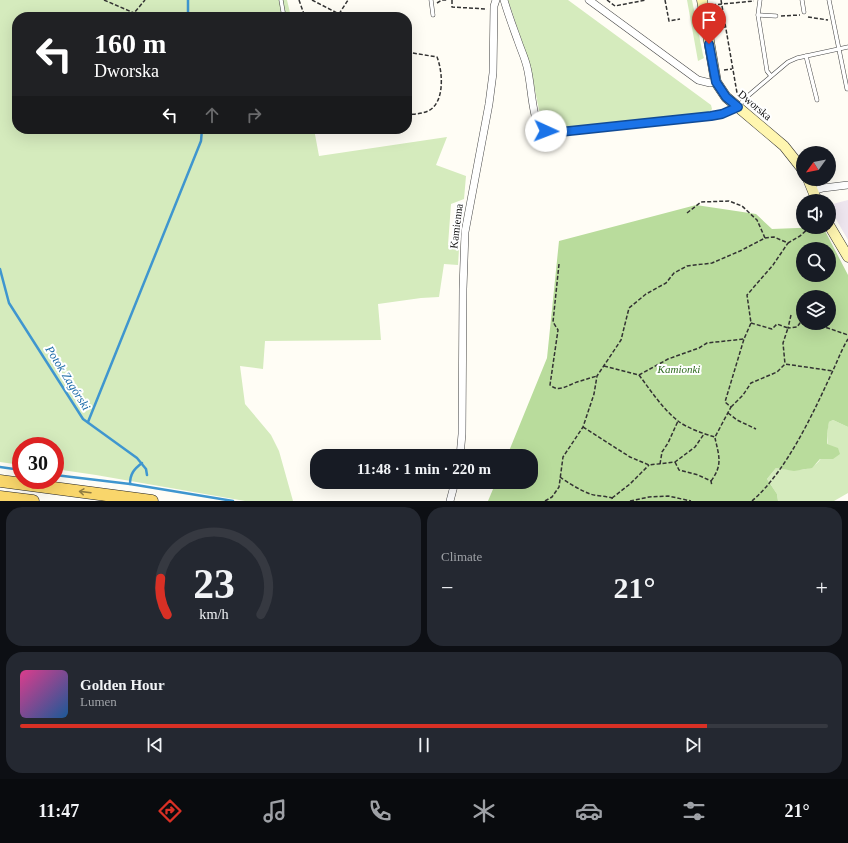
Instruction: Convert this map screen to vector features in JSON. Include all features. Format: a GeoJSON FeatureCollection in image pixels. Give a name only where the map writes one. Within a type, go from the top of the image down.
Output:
{"type":"FeatureCollection","features":[{"type":"Feature","properties":{"kind":"main road"},"geometry":{"type":"LineString","coordinates":[[0,481],[152,501]]}},
{"type":"Feature","properties":{"kind":"main road"},"geometry":{"type":"LineString","coordinates":[[0,497],[33,501]]}},
{"type":"Feature","properties":{"kind":"street","name":"Kamienna"},"geometry":{"type":"LineString","coordinates":[[461,449],[465,232],[489,104],[493,73],[494,6],[496,0]]}},
{"type":"Feature","properties":{"kind":"street"},"geometry":{"type":"LineString","coordinates":[[504,0],[526,62],[537,123],[546,131],[551,133],[711,116],[722,114],[738,107]]}},
{"type":"Feature","properties":{"kind":"street"},"geometry":{"type":"LineString","coordinates":[[589,0],[698,80],[710,83],[716,82]]}},
{"type":"Feature","properties":{"kind":"street","name":"Dworska"},"geometry":{"type":"LineString","coordinates":[[702,0],[716,82],[726,97],[784,146],[796,161]]}},
{"type":"Feature","properties":{"kind":"street"},"geometry":{"type":"LineString","coordinates":[[813,191],[822,188],[848,185]]}},
{"type":"Feature","properties":{"kind":"street"},"geometry":{"type":"LineString","coordinates":[[811,186],[814,194]]}},
{"type":"Feature","properties":{"kind":"street"},"geometry":{"type":"LineString","coordinates":[[834,234],[848,257]]}},
{"type":"Feature","properties":{"kind":"street"},"geometry":{"type":"LineString","coordinates":[[450,501],[453,489]]}},
{"type":"Feature","properties":{"kind":"lane"},"geometry":{"type":"LineString","coordinates":[[281,0],[283,12]]}},
{"type":"Feature","properties":{"kind":"lane"},"geometry":{"type":"LineString","coordinates":[[802,0],[804,12]]}},
{"type":"Feature","properties":{"kind":"lane"},"geometry":{"type":"LineString","coordinates":[[829,0],[847,89]]}},
{"type":"Feature","properties":{"kind":"lane"},"geometry":{"type":"LineString","coordinates":[[760,1],[758,15],[767,71],[771,76]]}},
{"type":"Feature","properties":{"kind":"lane"},"geometry":{"type":"LineString","coordinates":[[432,2],[433,15]]}},
{"type":"Feature","properties":{"kind":"lane"},"geometry":{"type":"LineString","coordinates":[[758,15],[776,16]]}},
{"type":"Feature","properties":{"kind":"lane"},"geometry":{"type":"LineString","coordinates":[[738,107],[788,62],[797,58],[848,47]]}},
{"type":"Feature","properties":{"kind":"lane"},"geometry":{"type":"LineString","coordinates":[[806,56],[817,100]]}},
{"type":"Feature","properties":{"kind":"path"},"geometry":{"type":"LineString","coordinates":[[104,0],[132,12]]}},
{"type":"Feature","properties":{"kind":"path"},"geometry":{"type":"LineString","coordinates":[[135,12],[145,0]]}},
{"type":"Feature","properties":{"kind":"path"},"geometry":{"type":"LineString","coordinates":[[299,0],[303,12]]}},
{"type":"Feature","properties":{"kind":"path"},"geometry":{"type":"LineString","coordinates":[[312,0],[335,12]]}},
{"type":"Feature","properties":{"kind":"path"},"geometry":{"type":"LineString","coordinates":[[340,12],[348,0]]}},
{"type":"Feature","properties":{"kind":"path"},"geometry":{"type":"LineString","coordinates":[[432,2],[447,0]]}},
{"type":"Feature","properties":{"kind":"path"},"geometry":{"type":"LineString","coordinates":[[452,0],[452,7],[487,9],[487,6],[488,7]]}},
{"type":"Feature","properties":{"kind":"path"},"geometry":{"type":"LineString","coordinates":[[607,0],[615,6],[646,0]]}},
{"type":"Feature","properties":{"kind":"path"},"geometry":{"type":"LineString","coordinates":[[665,0],[669,21],[680,19]]}},
{"type":"Feature","properties":{"kind":"path"},"geometry":{"type":"LineString","coordinates":[[721,0],[737,95]]}},
{"type":"Feature","properties":{"kind":"path"},"geometry":{"type":"LineString","coordinates":[[715,5],[753,0],[760,1]]}},
{"type":"Feature","properties":{"kind":"path"},"geometry":{"type":"LineString","coordinates":[[776,16],[800,15],[804,12]]}},
{"type":"Feature","properties":{"kind":"path"},"geometry":{"type":"LineString","coordinates":[[807,16],[834,21]]}},
{"type":"Feature","properties":{"kind":"path"},"geometry":{"type":"LineString","coordinates":[[719,28],[725,27]]}},
{"type":"Feature","properties":{"kind":"path"},"geometry":{"type":"LineString","coordinates":[[412,53],[437,57],[440,64],[442,78],[440,95],[436,105],[428,111],[412,114]]}},
{"type":"Feature","properties":{"kind":"path"},"geometry":{"type":"LineString","coordinates":[[726,69],[733,69]]}},
{"type":"Feature","properties":{"kind":"path"},"geometry":{"type":"LineString","coordinates":[[687,213],[701,202],[729,201],[742,206],[757,220],[765,238]]}},
{"type":"Feature","properties":{"kind":"path"},"geometry":{"type":"LineString","coordinates":[[731,407],[725,402],[744,339],[751,323],[747,295],[773,265],[788,243],[802,234]]}},
{"type":"Feature","properties":{"kind":"path"},"geometry":{"type":"LineString","coordinates":[[545,501],[552,497],[558,487],[563,457],[583,427],[594,394],[597,376],[621,340],[629,308],[646,294],[666,283],[674,273],[687,266],[712,263],[765,238],[774,237],[788,243]]}},
{"type":"Feature","properties":{"kind":"path"},"geometry":{"type":"LineString","coordinates":[[559,264],[553,322],[558,330],[550,385],[554,389],[564,388],[576,382],[597,376]]}},
{"type":"Feature","properties":{"kind":"path"},"geometry":{"type":"LineString","coordinates":[[785,364],[783,343],[788,328],[790,315]]}},
{"type":"Feature","properties":{"kind":"path"},"geometry":{"type":"LineString","coordinates":[[751,323],[772,330],[777,324],[788,328],[797,327],[800,323],[822,326],[848,334]]}},
{"type":"Feature","properties":{"kind":"path"},"geometry":{"type":"LineString","coordinates":[[752,501],[760,494],[780,469],[817,404],[848,338]]}},
{"type":"Feature","properties":{"kind":"path"},"geometry":{"type":"LineString","coordinates":[[639,375],[668,359],[699,348],[707,343],[744,339]]}},
{"type":"Feature","properties":{"kind":"path"},"geometry":{"type":"LineString","coordinates":[[785,364],[833,371]]}},
{"type":"Feature","properties":{"kind":"path"},"geometry":{"type":"LineString","coordinates":[[712,486],[711,481],[718,472],[719,458],[715,437],[731,407],[743,395],[751,383],[777,372],[785,364]]}},
{"type":"Feature","properties":{"kind":"path"},"geometry":{"type":"LineString","coordinates":[[604,366],[639,375],[658,400],[678,421],[704,434],[715,437]]}},
{"type":"Feature","properties":{"kind":"path"},"geometry":{"type":"LineString","coordinates":[[728,413],[737,420],[756,429]]}},
{"type":"Feature","properties":{"kind":"path"},"geometry":{"type":"LineString","coordinates":[[660,464],[662,452],[668,443],[678,421]]}},
{"type":"Feature","properties":{"kind":"path"},"geometry":{"type":"LineString","coordinates":[[583,427],[630,457],[649,465],[675,462],[695,448],[704,434]]}},
{"type":"Feature","properties":{"kind":"path"},"geometry":{"type":"LineString","coordinates":[[675,462],[679,470],[698,475],[711,481]]}},
{"type":"Feature","properties":{"kind":"path"},"geometry":{"type":"LineString","coordinates":[[560,476],[567,482],[591,494],[603,496],[612,500],[649,465]]}},
{"type":"Feature","properties":{"kind":"path"},"geometry":{"type":"LineString","coordinates":[[630,501],[649,497],[668,496],[691,501]]}},
{"type":"Feature","properties":{"kind":"shaded area"},"geometry":{"type":"Polygon","coordinates":[[[848,200],[848,240],[836,219],[836,203],[848,200]]]}},
{"type":"Feature","properties":{"kind":"green space"},"geometry":{"type":"Polygon","coordinates":[[[0,0],[287,0],[290,12],[12,12],[12,134],[315,134],[319,156],[447,137],[436,165],[466,176],[464,199],[451,204],[448,245],[459,249],[458,265],[444,264],[439,297],[378,304],[381,340],[265,341],[263,369],[240,366],[245,404],[271,435],[279,451],[293,501],[245,501],[64,470],[64,437],[12,437],[12,464],[0,462],[0,0]]]}},
{"type":"Feature","properties":{"kind":"green space"},"geometry":{"type":"Polygon","coordinates":[[[508,0],[568,0],[711,105],[712,109],[709,113],[556,129],[548,126],[544,123],[540,115],[530,65],[508,0]]]}},
{"type":"Feature","properties":{"kind":"green space"},"geometry":{"type":"Polygon","coordinates":[[[687,0],[692,0],[704,58],[698,61],[687,0]]]}},
{"type":"Feature","properties":{"kind":"green space","name":"Kamionki"},"geometry":{"type":"Polygon","coordinates":[[[696,205],[756,214],[772,229],[796,228],[796,234],[827,234],[831,242],[796,242],[796,282],[836,282],[836,252],[848,275],[848,427],[833,420],[829,422],[827,434],[827,444],[838,448],[840,454],[833,459],[820,459],[812,468],[794,471],[776,468],[767,479],[777,494],[778,501],[488,501],[493,489],[538,489],[538,449],[510,449],[547,358],[559,241],[696,205]]]}},
{"type":"Feature","properties":{"kind":"green space"},"geometry":{"type":"Polygon","coordinates":[[[833,420],[848,427],[848,493],[834,501],[778,501],[777,494],[767,479],[776,468],[801,470],[814,466],[819,461],[827,445],[829,422],[833,420]]]}},
{"type":"Feature","properties":{"kind":"waterway"},"geometry":{"type":"LineString","coordinates":[[188,0],[188,12]]}},
{"type":"Feature","properties":{"kind":"waterway"},"geometry":{"type":"LineString","coordinates":[[88,422],[201,141],[202,134]]}},
{"type":"Feature","properties":{"kind":"waterway","name":"Potok Zagórski"},"geometry":{"type":"LineString","coordinates":[[0,269],[9,303],[83,419],[137,458],[146,469],[147,475]]}},
{"type":"Feature","properties":{"kind":"waterway"},"geometry":{"type":"LineString","coordinates":[[130,484],[133,472],[142,463]]}},
{"type":"Feature","properties":{"kind":"waterway"},"geometry":{"type":"LineString","coordinates":[[0,467],[12,469]]}},
{"type":"Feature","properties":{"kind":"waterway","name":"Potok Zagórski"},"geometry":{"type":"LineString","coordinates":[[64,476],[130,484],[233,501]]}},
{"type":"Feature","properties":{"kind":"route"},"geometry":{"type":"LineString","coordinates":[[546,131],[551,133],[711,116],[722,114],[738,107],[726,97],[716,82],[709,44]]}}]}
